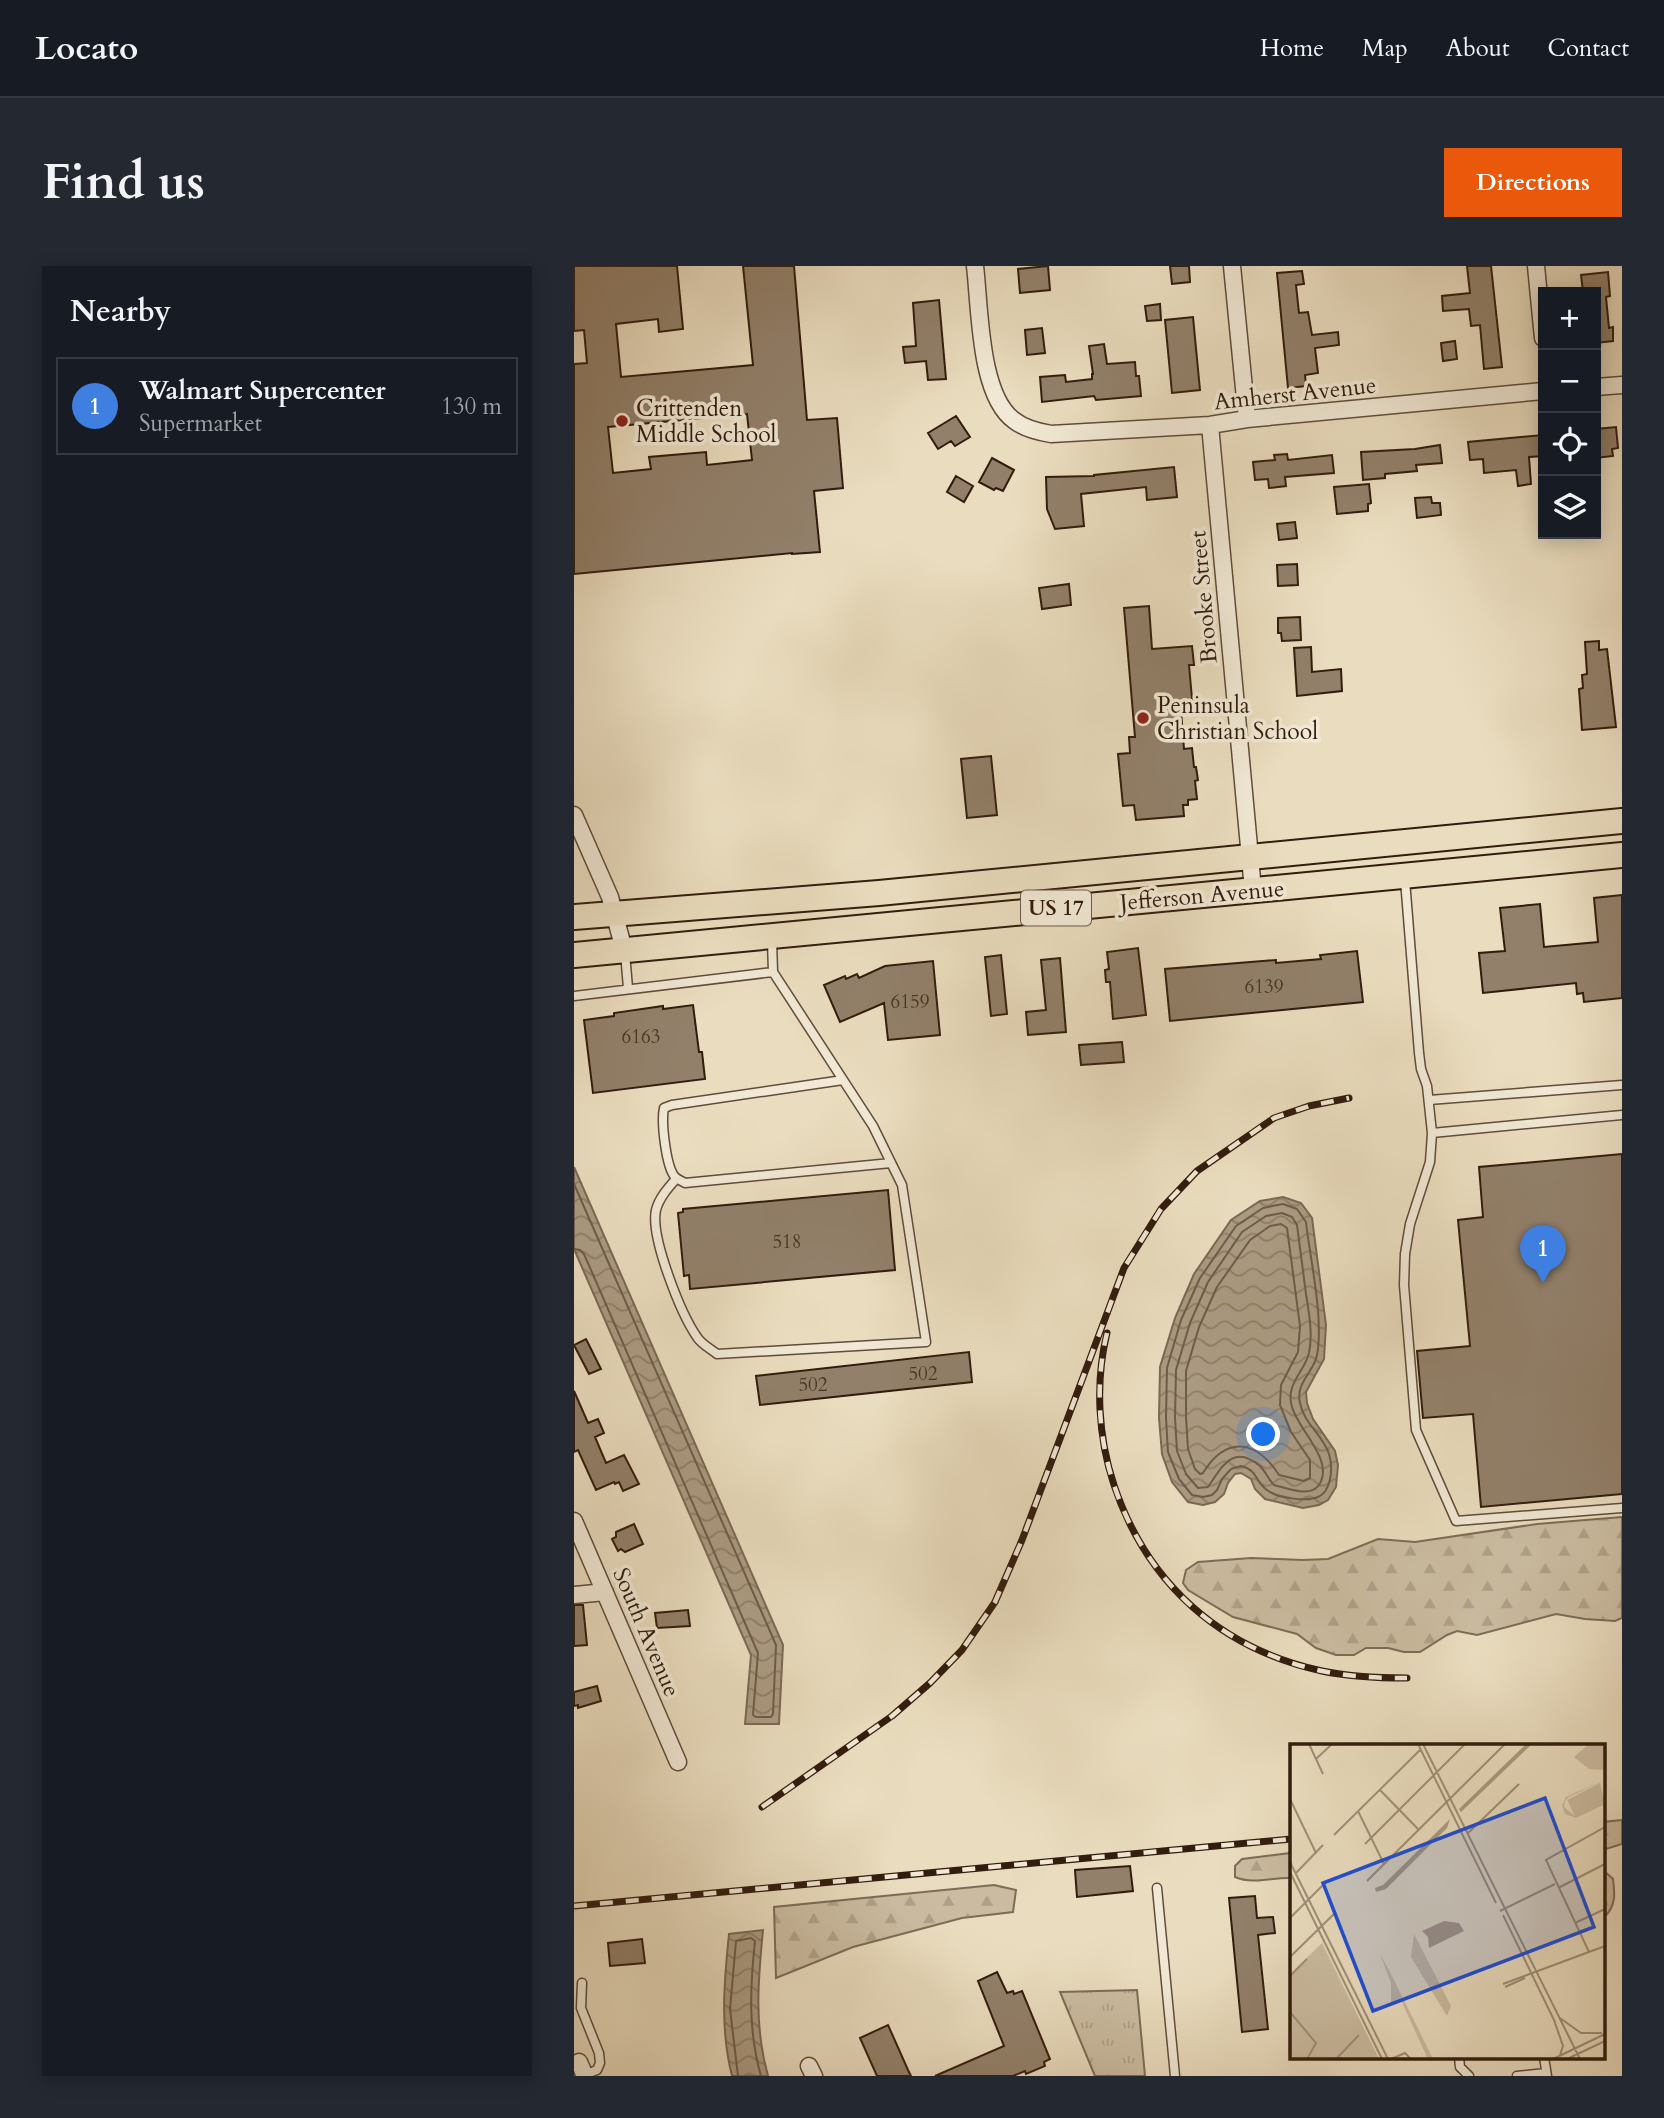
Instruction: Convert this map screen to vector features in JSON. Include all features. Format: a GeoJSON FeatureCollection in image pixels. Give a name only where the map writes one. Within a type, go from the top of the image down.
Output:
{"type":"FeatureCollection","features":[{"type":"Feature","properties":{"kind":"main road","name":"Jefferson Avenue"},"geometry":{"type":"LineString","coordinates":[[574,917],[879,892],[1622,821]]}},
{"type":"Feature","properties":{"kind":"main road","name":"Jefferson Avenue"},"geometry":{"type":"LineString","coordinates":[[574,955],[1622,855]]}},
{"type":"Feature","properties":{"kind":"street","name":"Amherst Avenue"},"geometry":{"type":"LineString","coordinates":[[975,266],[985,366],[990,385],[1007,415],[1015,422],[1039,432],[1051,434],[1210,425],[1247,419],[1538,391]]}},
{"type":"Feature","properties":{"kind":"street"},"geometry":{"type":"LineString","coordinates":[[1232,266],[1247,419]]}},
{"type":"Feature","properties":{"kind":"street"},"geometry":{"type":"LineString","coordinates":[[1536,266],[1538,287]]}},
{"type":"Feature","properties":{"kind":"street"},"geometry":{"type":"LineString","coordinates":[[1601,387],[1622,385]]}},
{"type":"Feature","properties":{"kind":"street","name":"Brooke Street"},"geometry":{"type":"LineString","coordinates":[[1210,425],[1253,890]]}},
{"type":"Feature","properties":{"kind":"street"},"geometry":{"type":"LineString","coordinates":[[574,815],[615,913],[624,950]]}},
{"type":"Feature","properties":{"kind":"street","name":"South Avenue"},"geometry":{"type":"LineString","coordinates":[[574,1521],[678,1762]]}},
{"type":"Feature","properties":{"kind":"street"},"geometry":{"type":"LineString","coordinates":[[574,1595],[605,1592]]}},
{"type":"Feature","properties":{"kind":"lane"},"geometry":{"type":"LineString","coordinates":[[1404,876],[1419,1053],[1433,1133],[1430,1162],[1410,1224],[1405,1254],[1404,1285],[1416,1430],[1456,1521],[1622,1508]]}},
{"type":"Feature","properties":{"kind":"lane"},"geometry":{"type":"LineString","coordinates":[[676,1179],[656,1210],[656,1231],[674,1294],[698,1339],[717,1354],[926,1342],[902,1185],[873,1126],[773,972],[771,935]]}},
{"type":"Feature","properties":{"kind":"lane"},"geometry":{"type":"LineString","coordinates":[[624,950],[628,988]]}},
{"type":"Feature","properties":{"kind":"lane"},"geometry":{"type":"LineString","coordinates":[[574,996],[773,972]]}},
{"type":"Feature","properties":{"kind":"lane"},"geometry":{"type":"LineString","coordinates":[[843,1080],[664,1108],[662,1118],[670,1169],[676,1179],[685,1182],[891,1163]]}},
{"type":"Feature","properties":{"kind":"lane"},"geometry":{"type":"LineString","coordinates":[[1429,1100],[1622,1084]]}},
{"type":"Feature","properties":{"kind":"lane"},"geometry":{"type":"LineString","coordinates":[[1433,1133],[1622,1115]]}},
{"type":"Feature","properties":{"kind":"lane"},"geometry":{"type":"LineString","coordinates":[[1157,1888],[1175,2076]]}},
{"type":"Feature","properties":{"kind":"lane"},"geometry":{"type":"LineString","coordinates":[[582,1983],[581,2008],[600,2058],[597,2070],[583,2072]]}},
{"type":"Feature","properties":{"kind":"lane"},"geometry":{"type":"LineString","coordinates":[[1459,2058],[1460,2067],[1469,2076]]}},
{"type":"Feature","properties":{"kind":"lane"},"geometry":{"type":"LineString","coordinates":[[1517,2076],[1547,2075]]}},
{"type":"Feature","properties":{"kind":"green space"},"geometry":{"type":"Polygon","coordinates":[[[1622,1517],[1622,1618],[1615,1621],[1556,1614],[1477,1635],[1457,1631],[1420,1652],[1366,1648],[1354,1655],[1336,1655],[1316,1648],[1297,1634],[1233,1617],[1188,1590],[1183,1583],[1186,1570],[1198,1562],[1251,1558],[1328,1559],[1378,1539],[1415,1542],[1537,1524],[1622,1517]]]}},
{"type":"Feature","properties":{"kind":"green space"},"geometry":{"type":"Polygon","coordinates":[[[1622,1820],[1622,1844],[1604,1850],[1604,1822],[1622,1820]]]}},
{"type":"Feature","properties":{"kind":"green space"},"geometry":{"type":"Polygon","coordinates":[[[1290,1853],[1290,1878],[1256,1881],[1235,1877],[1235,1866],[1242,1859],[1290,1853]]]}},
{"type":"Feature","properties":{"kind":"green space"},"geometry":{"type":"Polygon","coordinates":[[[1604,1871],[1613,1879],[1614,1889],[1613,1904],[1604,1917],[1604,1871]]]}},
{"type":"Feature","properties":{"kind":"green space"},"geometry":{"type":"Polygon","coordinates":[[[994,1885],[1016,1890],[1013,1912],[962,1918],[853,1947],[776,1978],[774,1907],[994,1885]]]}},
{"type":"Feature","properties":{"kind":"green space"},"geometry":{"type":"Polygon","coordinates":[[[1137,1990],[1145,2076],[1095,2076],[1060,1992],[1137,1990]]]}},
{"type":"Feature","properties":{"kind":"water"},"geometry":{"type":"Polygon","coordinates":[[[574,1167],[783,1645],[779,1724],[745,1724],[751,1655],[574,1249],[574,1167]]]}},
{"type":"Feature","properties":{"kind":"water"},"geometry":{"type":"Polygon","coordinates":[[[1283,1197],[1301,1203],[1312,1218],[1326,1325],[1324,1359],[1306,1392],[1313,1419],[1335,1451],[1338,1465],[1336,1487],[1328,1500],[1303,1508],[1265,1499],[1255,1489],[1251,1479],[1241,1473],[1235,1474],[1224,1494],[1215,1502],[1203,1505],[1188,1502],[1172,1482],[1162,1454],[1159,1418],[1160,1367],[1175,1318],[1194,1274],[1231,1220],[1260,1201],[1283,1197]]]}},
{"type":"Feature","properties":{"kind":"water"},"geometry":{"type":"Polygon","coordinates":[[[763,1930],[759,2021],[768,2076],[732,2076],[724,2023],[729,1934],[763,1930]]]}},
{"type":"Feature","properties":{"kind":"building","name":"Crittenden Middle School"},"geometry":{"type":"Polygon","coordinates":[[[574,266],[677,266],[683,329],[659,332],[658,319],[616,324],[621,377],[753,365],[743,266],[794,266],[807,420],[837,418],[843,488],[814,491],[820,552],[574,574],[574,364],[587,363],[584,330],[574,331],[574,266]],[[747,414],[608,427],[613,473],[651,469],[649,457],[706,452],[707,465],[752,460],[747,414]]]}},
{"type":"Feature","properties":{"kind":"building"},"geometry":{"type":"Polygon","coordinates":[[[1048,266],[1050,290],[1020,293],[1018,269],[1048,266]]]}},
{"type":"Feature","properties":{"kind":"building"},"geometry":{"type":"Polygon","coordinates":[[[1170,266],[1189,266],[1190,282],[1172,284],[1170,266]]]}},
{"type":"Feature","properties":{"kind":"building"},"geometry":{"type":"Polygon","coordinates":[[[1467,266],[1491,266],[1502,367],[1484,369],[1480,325],[1471,326],[1469,309],[1443,311],[1442,296],[1470,293],[1467,266]]]}},
{"type":"Feature","properties":{"kind":"building"},"geometry":{"type":"Polygon","coordinates":[[[1302,271],[1304,284],[1296,285],[1299,313],[1308,312],[1312,335],[1338,332],[1339,345],[1315,348],[1318,373],[1305,375],[1306,386],[1288,388],[1277,273],[1302,271]]]}},
{"type":"Feature","properties":{"kind":"building"},"geometry":{"type":"Polygon","coordinates":[[[1608,272],[1610,296],[1606,297],[1609,328],[1613,327],[1613,341],[1601,342],[1601,287],[1582,287],[1581,275],[1608,272]]]}},
{"type":"Feature","properties":{"kind":"building"},"geometry":{"type":"Polygon","coordinates":[[[939,300],[946,379],[928,380],[926,361],[905,363],[903,347],[916,346],[913,303],[939,300]]]}},
{"type":"Feature","properties":{"kind":"building"},"geometry":{"type":"Polygon","coordinates":[[[1160,304],[1161,320],[1147,321],[1145,306],[1160,304]]]}},
{"type":"Feature","properties":{"kind":"building"},"geometry":{"type":"Polygon","coordinates":[[[1193,317],[1200,390],[1172,393],[1165,320],[1193,317]]]}},
{"type":"Feature","properties":{"kind":"building"},"geometry":{"type":"Polygon","coordinates":[[[1042,328],[1045,353],[1027,355],[1025,330],[1042,328]]]}},
{"type":"Feature","properties":{"kind":"building"},"geometry":{"type":"Polygon","coordinates":[[[1455,341],[1457,359],[1443,361],[1441,343],[1455,341]]]}},
{"type":"Feature","properties":{"kind":"building"},"geometry":{"type":"Polygon","coordinates":[[[1104,344],[1107,364],[1135,362],[1141,396],[1096,400],[1094,396],[1042,402],[1040,377],[1065,375],[1066,382],[1092,379],[1089,346],[1104,344]]]}},
{"type":"Feature","properties":{"kind":"building"},"geometry":{"type":"Polygon","coordinates":[[[956,416],[970,437],[955,446],[951,441],[938,449],[928,433],[956,416]]]}},
{"type":"Feature","properties":{"kind":"building"},"geometry":{"type":"Polygon","coordinates":[[[1616,427],[1618,448],[1612,449],[1613,456],[1601,457],[1601,428],[1616,427]]]}},
{"type":"Feature","properties":{"kind":"building"},"geometry":{"type":"Polygon","coordinates":[[[1538,435],[1538,456],[1529,457],[1531,484],[1518,486],[1516,470],[1484,473],[1483,459],[1470,460],[1468,442],[1538,435]]]}},
{"type":"Feature","properties":{"kind":"building"},"geometry":{"type":"Polygon","coordinates":[[[1440,445],[1442,463],[1416,465],[1417,471],[1385,474],[1385,478],[1363,480],[1361,452],[1440,445]]]}},
{"type":"Feature","properties":{"kind":"building"},"geometry":{"type":"Polygon","coordinates":[[[1287,454],[1288,460],[1332,455],[1334,473],[1285,477],[1286,486],[1269,488],[1268,479],[1255,480],[1253,462],[1275,460],[1274,455],[1287,454]]]}},
{"type":"Feature","properties":{"kind":"building"},"geometry":{"type":"Polygon","coordinates":[[[992,458],[1014,470],[1003,491],[996,488],[994,490],[979,482],[992,458]]]}},
{"type":"Feature","properties":{"kind":"building"},"geometry":{"type":"Polygon","coordinates":[[[1174,467],[1177,497],[1147,500],[1146,487],[1081,494],[1084,526],[1055,529],[1047,509],[1046,477],[1094,476],[1174,467]]]}},
{"type":"Feature","properties":{"kind":"building"},"geometry":{"type":"Polygon","coordinates":[[[956,476],[973,486],[964,502],[947,492],[956,476]]]}},
{"type":"Feature","properties":{"kind":"building"},"geometry":{"type":"Polygon","coordinates":[[[1369,484],[1371,503],[1368,504],[1368,511],[1337,514],[1334,487],[1369,484]]]}},
{"type":"Feature","properties":{"kind":"building"},"geometry":{"type":"Polygon","coordinates":[[[1431,497],[1432,503],[1440,503],[1441,515],[1417,518],[1415,498],[1431,497]]]}},
{"type":"Feature","properties":{"kind":"building"},"geometry":{"type":"Polygon","coordinates":[[[1295,522],[1297,538],[1279,540],[1277,524],[1295,522]]]}},
{"type":"Feature","properties":{"kind":"building"},"geometry":{"type":"Polygon","coordinates":[[[1297,564],[1298,585],[1278,586],[1277,565],[1297,564]]]}},
{"type":"Feature","properties":{"kind":"building"},"geometry":{"type":"Polygon","coordinates":[[[1069,584],[1071,605],[1042,609],[1039,588],[1069,584]]]}},
{"type":"Feature","properties":{"kind":"building","name":"Peninsula Christian School"},"geometry":{"type":"Polygon","coordinates":[[[1149,606],[1152,649],[1192,646],[1194,665],[1189,665],[1193,710],[1181,711],[1184,749],[1192,748],[1196,767],[1197,799],[1188,800],[1188,805],[1183,805],[1184,816],[1136,820],[1134,805],[1123,806],[1118,754],[1130,753],[1129,737],[1135,737],[1124,608],[1149,606]]]}},
{"type":"Feature","properties":{"kind":"building"},"geometry":{"type":"Polygon","coordinates":[[[1300,617],[1301,640],[1282,641],[1281,633],[1278,633],[1278,618],[1300,617]]]}},
{"type":"Feature","properties":{"kind":"building"},"geometry":{"type":"Polygon","coordinates":[[[1599,641],[1599,650],[1607,649],[1616,727],[1582,730],[1579,689],[1583,688],[1582,675],[1587,674],[1585,642],[1599,641]]]}},
{"type":"Feature","properties":{"kind":"building"},"geometry":{"type":"Polygon","coordinates":[[[1311,647],[1312,672],[1341,669],[1342,691],[1297,696],[1294,648],[1311,647]]]}},
{"type":"Feature","properties":{"kind":"building"},"geometry":{"type":"Polygon","coordinates":[[[991,756],[997,815],[967,818],[961,759],[991,756]]]}},
{"type":"Feature","properties":{"kind":"building"},"geometry":{"type":"Polygon","coordinates":[[[1622,895],[1622,998],[1584,1002],[1583,993],[1577,994],[1576,983],[1483,993],[1479,953],[1505,951],[1500,908],[1540,904],[1544,947],[1598,942],[1594,898],[1622,895]]]}},
{"type":"Feature","properties":{"kind":"building"},"geometry":{"type":"Polygon","coordinates":[[[1138,948],[1146,1015],[1113,1019],[1110,982],[1106,982],[1105,970],[1109,969],[1107,952],[1138,948]]]}},
{"type":"Feature","properties":{"kind":"building"},"geometry":{"type":"Polygon","coordinates":[[[1357,951],[1363,1002],[1170,1021],[1165,969],[1321,959],[1320,955],[1357,951]]]}},
{"type":"Feature","properties":{"kind":"building"},"geometry":{"type":"Polygon","coordinates":[[[1001,955],[1007,1014],[991,1016],[985,957],[1001,955]]]}},
{"type":"Feature","properties":{"kind":"building"},"geometry":{"type":"Polygon","coordinates":[[[1060,958],[1066,1032],[1028,1035],[1026,1012],[1046,1010],[1041,960],[1060,958]]]}},
{"type":"Feature","properties":{"kind":"building"},"geometry":{"type":"Polygon","coordinates":[[[933,961],[940,1035],[888,1040],[884,1003],[840,1022],[824,985],[845,976],[846,979],[857,974],[859,978],[885,966],[933,961]]]}},
{"type":"Feature","properties":{"kind":"building"},"geometry":{"type":"Polygon","coordinates":[[[693,1005],[705,1079],[593,1093],[584,1020],[663,1006],[663,1009],[693,1005]]]}},
{"type":"Feature","properties":{"kind":"building"},"geometry":{"type":"Polygon","coordinates":[[[1122,1042],[1124,1062],[1081,1065],[1079,1045],[1122,1042]]]}},
{"type":"Feature","properties":{"kind":"building"},"geometry":{"type":"Polygon","coordinates":[[[1622,1154],[1622,1494],[1481,1507],[1473,1414],[1423,1418],[1417,1351],[1470,1346],[1458,1220],[1483,1217],[1479,1167],[1622,1154]]]}},
{"type":"Feature","properties":{"kind":"building"},"geometry":{"type":"Polygon","coordinates":[[[888,1190],[895,1270],[690,1289],[689,1275],[684,1276],[678,1213],[683,1212],[683,1209],[888,1190]]]}},
{"type":"Feature","properties":{"kind":"building"},"geometry":{"type":"Polygon","coordinates":[[[586,1339],[601,1369],[589,1374],[574,1345],[586,1339]]]}},
{"type":"Feature","properties":{"kind":"building"},"geometry":{"type":"Polygon","coordinates":[[[969,1352],[972,1382],[760,1405],[756,1376],[969,1352]]]}},
{"type":"Feature","properties":{"kind":"building"},"geometry":{"type":"Polygon","coordinates":[[[574,1391],[588,1423],[598,1419],[604,1433],[595,1437],[606,1463],[624,1455],[639,1484],[623,1491],[619,1482],[614,1482],[596,1490],[578,1450],[574,1452],[574,1391]]]}},
{"type":"Feature","properties":{"kind":"building"},"geometry":{"type":"Polygon","coordinates":[[[634,1524],[643,1544],[625,1552],[621,1549],[618,1551],[612,1539],[616,1537],[616,1532],[634,1524]]]}},
{"type":"Feature","properties":{"kind":"building"},"geometry":{"type":"Polygon","coordinates":[[[574,1605],[583,1605],[587,1645],[574,1646],[574,1605]]]}},
{"type":"Feature","properties":{"kind":"building"},"geometry":{"type":"Polygon","coordinates":[[[688,1610],[690,1626],[657,1628],[655,1613],[688,1610]]]}},
{"type":"Feature","properties":{"kind":"building"},"geometry":{"type":"Polygon","coordinates":[[[597,1686],[601,1701],[578,1708],[578,1705],[574,1706],[574,1692],[597,1686]]]}},
{"type":"Feature","properties":{"kind":"building"},"geometry":{"type":"Polygon","coordinates":[[[1130,1866],[1133,1891],[1077,1897],[1075,1870],[1130,1866]]]}},
{"type":"Feature","properties":{"kind":"building"},"geometry":{"type":"Polygon","coordinates":[[[1255,1896],[1257,1918],[1273,1917],[1275,1933],[1258,1935],[1268,2029],[1242,2032],[1229,1898],[1255,1896]]]}},
{"type":"Feature","properties":{"kind":"building"},"geometry":{"type":"Polygon","coordinates":[[[642,1939],[645,1963],[610,1966],[608,1943],[642,1939]]]}},
{"type":"Feature","properties":{"kind":"building"},"geometry":{"type":"Polygon","coordinates":[[[997,1972],[1007,1993],[1022,1991],[1050,2059],[1044,2062],[1045,2066],[1013,2076],[935,2076],[1004,2046],[978,1981],[997,1972]]]}},
{"type":"Feature","properties":{"kind":"building"},"geometry":{"type":"Polygon","coordinates":[[[888,2025],[911,2076],[877,2076],[860,2038],[888,2025]]]}},
{"type":"Feature","properties":{"kind":"railway"},"geometry":{"type":"LineString","coordinates":[[762,1807],[892,1716],[930,1683],[962,1650],[995,1602],[1022,1540],[1124,1268],[1161,1209],[1197,1171],[1274,1118],[1309,1106],[1349,1098]]}},
{"type":"Feature","properties":{"kind":"railway"},"geometry":{"type":"LineString","coordinates":[[1107,1333],[1100,1390],[1104,1448],[1128,1521],[1146,1553],[1168,1582],[1192,1607],[1221,1629],[1252,1647],[1285,1661],[1343,1675],[1407,1678]]}},
{"type":"Feature","properties":{"kind":"railway"},"geometry":{"type":"LineString","coordinates":[[574,1906],[1290,1839]]}},
{"type":"Feature","properties":{"kind":"place","name":"Crittenden Middle School"},"geometry":{"type":"Point","coordinates":[622,421]}},
{"type":"Feature","properties":{"kind":"place","name":"Peninsula Christian School"},"geometry":{"type":"Point","coordinates":[1143,718]}},
{"type":"Feature","properties":{"kind":"place","name":"Walmart Supercenter"},"geometry":{"type":"Point","coordinates":[1543,1283]}}]}
